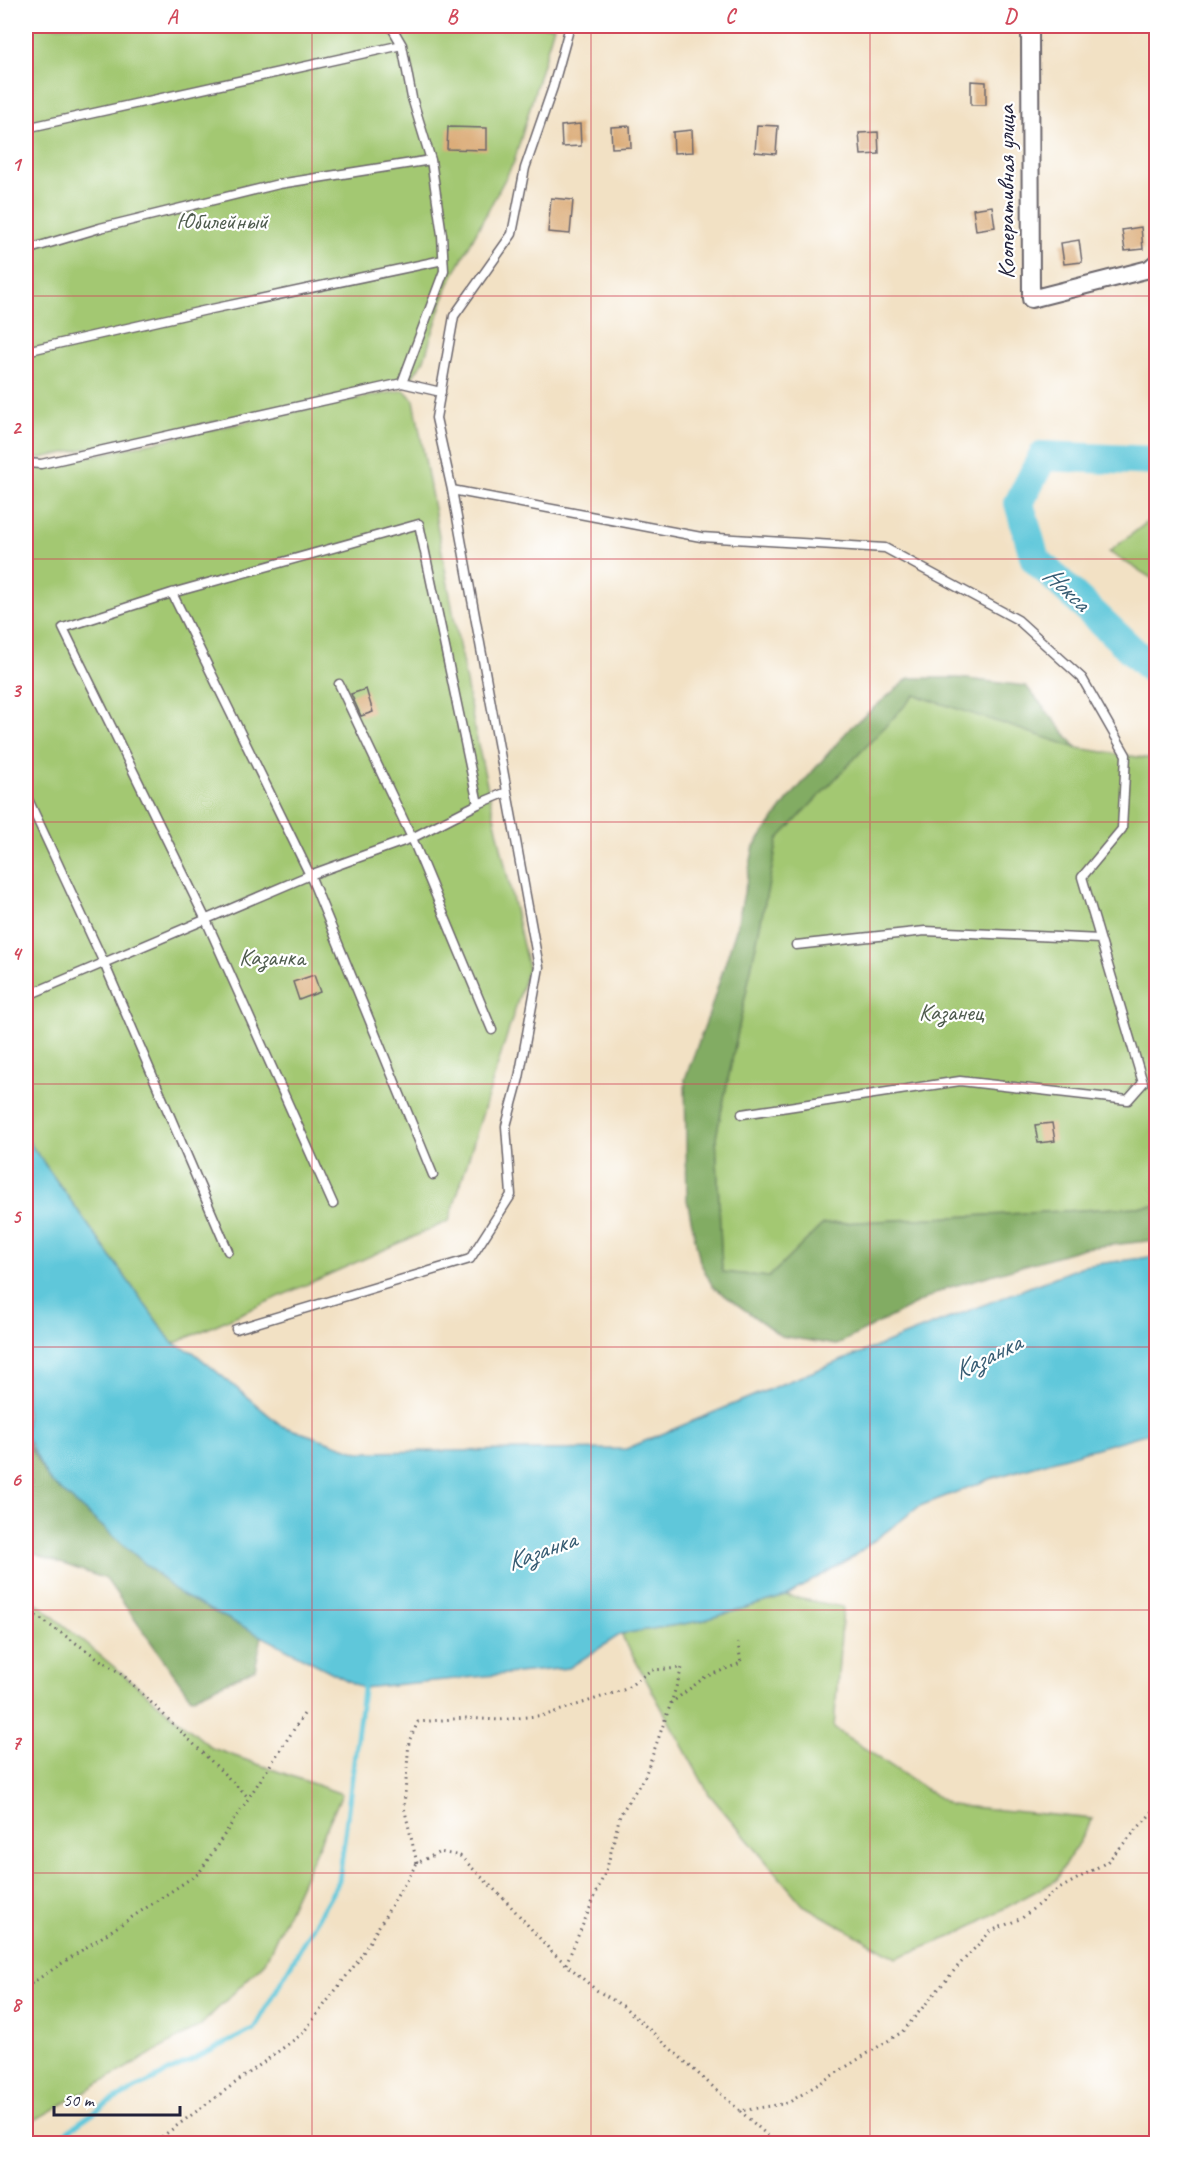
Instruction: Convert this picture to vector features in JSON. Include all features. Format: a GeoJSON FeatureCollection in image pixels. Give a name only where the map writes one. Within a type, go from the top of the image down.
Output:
{"type":"FeatureCollection","features":[{"type":"Feature","properties":{"kind":"street","name":"Кооперативная улица"},"geometry":{"type":"LineString","coordinates":[[1030,26],[1031,299],[1149,269],[1156,263]]}},
{"type":"Feature","properties":{"kind":"lane"},"geometry":{"type":"LineString","coordinates":[[391,26],[402,45],[412,98],[431,160],[442,235],[444,271],[402,383]]}},
{"type":"Feature","properties":{"kind":"lane"},"geometry":{"type":"LineString","coordinates":[[236,1329],[470,1259],[511,1195],[506,1126],[519,1078],[539,967],[452,490],[436,418],[454,316],[512,234],[525,168],[553,87],[570,26]]}},
{"type":"Feature","properties":{"kind":"lane"},"geometry":{"type":"LineString","coordinates":[[26,128],[402,45]]}},
{"type":"Feature","properties":{"kind":"lane"},"geometry":{"type":"LineString","coordinates":[[26,250],[100,228],[279,184],[431,160]]}},
{"type":"Feature","properties":{"kind":"lane"},"geometry":{"type":"LineString","coordinates":[[26,351],[443,260]]}},
{"type":"Feature","properties":{"kind":"lane"},"geometry":{"type":"LineString","coordinates":[[26,463],[41,464],[402,383],[441,392]]}},
{"type":"Feature","properties":{"kind":"lane"},"geometry":{"type":"LineString","coordinates":[[452,490],[701,537],[885,548],[1018,620],[1082,678],[1126,754],[1122,829],[1082,877],[1143,1083],[1128,1100],[960,1081],[742,1114]]}},
{"type":"Feature","properties":{"kind":"lane"},"geometry":{"type":"LineString","coordinates":[[333,1204],[206,920],[63,628],[172,593],[419,524],[478,804]]}},
{"type":"Feature","properties":{"kind":"lane"},"geometry":{"type":"LineString","coordinates":[[172,593],[310,875],[433,1175]]}},
{"type":"Feature","properties":{"kind":"lane"},"geometry":{"type":"LineString","coordinates":[[339,684],[412,838],[492,1030]]}},
{"type":"Feature","properties":{"kind":"lane"},"geometry":{"type":"LineString","coordinates":[[26,996],[310,875],[412,838],[478,804],[507,792]]}},
{"type":"Feature","properties":{"kind":"lane"},"geometry":{"type":"LineString","coordinates":[[26,795],[104,963],[228,1251]]}},
{"type":"Feature","properties":{"kind":"lane"},"geometry":{"type":"LineString","coordinates":[[796,945],[925,931],[1100,939]]}},
{"type":"Feature","properties":{"kind":"path"},"geometry":{"type":"LineString","coordinates":[[26,1609],[124,1676],[249,1798]]}},
{"type":"Feature","properties":{"kind":"path"},"geometry":{"type":"LineString","coordinates":[[671,1703],[705,1677],[741,1663],[738,1643]]}},
{"type":"Feature","properties":{"kind":"path"},"geometry":{"type":"LineString","coordinates":[[417,1863],[404,1807],[410,1742],[418,1722],[465,1718],[499,1720],[546,1715],[626,1689],[651,1670],[682,1668],[645,1776],[620,1815],[607,1868],[566,1964]]}},
{"type":"Feature","properties":{"kind":"path"},"geometry":{"type":"LineString","coordinates":[[26,1987],[199,1873],[304,1714]]}},
{"type":"Feature","properties":{"kind":"path"},"geometry":{"type":"LineString","coordinates":[[740,2111],[788,2103],[902,2032],[991,1931],[1022,1918],[1052,1893],[1107,1862],[1156,1808]]}},
{"type":"Feature","properties":{"kind":"path"},"geometry":{"type":"LineString","coordinates":[[152,2144],[302,2034],[358,1961],[417,1863],[440,1852],[460,1856],[566,1964],[596,1990],[623,2006],[777,2144]]}},
{"type":"Feature","properties":{"kind":"green space","name":"Юбилейный"},"geometry":{"type":"Polygon","coordinates":[[[26,26],[554,26],[514,162],[448,285],[424,360],[409,382],[26,461],[26,26]]]}},
{"type":"Feature","properties":{"kind":"green space","name":"Казанка"},"geometry":{"type":"Polygon","coordinates":[[[404,390],[414,400],[475,731],[528,968],[449,1221],[173,1344],[26,1138],[26,470],[404,390]]]}},
{"type":"Feature","properties":{"kind":"green space"},"geometry":{"type":"Polygon","coordinates":[[[1156,518],[1156,581],[1109,552],[1150,520],[1156,518]]]}},
{"type":"Feature","properties":{"kind":"green space"},"geometry":{"type":"Polygon","coordinates":[[[909,678],[958,678],[1026,686],[1077,748],[915,695],[778,839],[716,1137],[722,1272],[769,1277],[823,1224],[1156,1206],[1156,1240],[1084,1248],[947,1288],[836,1345],[781,1336],[713,1287],[700,1262],[687,1200],[685,1079],[709,1014],[737,926],[754,846],[787,801],[851,727],[909,678]]]}},
{"type":"Feature","properties":{"kind":"green space","name":"Казанец"},"geometry":{"type":"Polygon","coordinates":[[[915,694],[1077,748],[1151,759],[1151,778],[1156,799],[1156,1206],[823,1224],[769,1277],[722,1272],[716,1137],[778,839],[915,694]]]}},
{"type":"Feature","properties":{"kind":"green space"},"geometry":{"type":"Polygon","coordinates":[[[26,1441],[49,1480],[180,1594],[262,1636],[255,1669],[191,1698],[106,1579],[26,1551],[26,1441]]]}},
{"type":"Feature","properties":{"kind":"green space"},"geometry":{"type":"Polygon","coordinates":[[[26,1594],[212,1748],[342,1794],[265,1962],[200,2026],[26,2125],[26,1594]]]}},
{"type":"Feature","properties":{"kind":"green space"},"geometry":{"type":"Polygon","coordinates":[[[786,1596],[843,1607],[834,1728],[950,1805],[1093,1819],[1055,1881],[953,1936],[896,1958],[803,1905],[709,1794],[621,1634],[701,1621],[786,1596]]]}},
{"type":"Feature","properties":{"kind":"water","name":"Казанка"},"geometry":{"type":"Polygon","coordinates":[[[26,1138],[173,1344],[193,1352],[282,1426],[359,1452],[626,1449],[789,1381],[1083,1266],[1156,1256],[1156,1433],[1152,1432],[993,1478],[920,1506],[851,1558],[786,1596],[701,1621],[621,1634],[569,1668],[362,1688],[180,1594],[49,1480],[26,1436],[26,1138]]]}},
{"type":"Feature","properties":{"kind":"building"},"geometry":{"type":"Polygon","coordinates":[[[971,81],[986,82],[986,105],[971,105],[971,81]]]}},
{"type":"Feature","properties":{"kind":"building"},"geometry":{"type":"Polygon","coordinates":[[[580,124],[581,146],[562,147],[561,126],[580,124]]]}},
{"type":"Feature","properties":{"kind":"building"},"geometry":{"type":"Polygon","coordinates":[[[757,125],[778,126],[776,154],[755,152],[757,125]]]}},
{"type":"Feature","properties":{"kind":"building"},"geometry":{"type":"Polygon","coordinates":[[[630,126],[631,147],[612,148],[611,127],[630,126]]]}},
{"type":"Feature","properties":{"kind":"building"},"geometry":{"type":"Polygon","coordinates":[[[448,127],[487,128],[487,150],[447,149],[448,127]]]}},
{"type":"Feature","properties":{"kind":"building"},"geometry":{"type":"Polygon","coordinates":[[[692,130],[693,152],[674,153],[673,132],[692,130]]]}},
{"type":"Feature","properties":{"kind":"building"},"geometry":{"type":"Polygon","coordinates":[[[878,132],[879,154],[861,155],[859,133],[878,132]]]}},
{"type":"Feature","properties":{"kind":"building"},"geometry":{"type":"Polygon","coordinates":[[[551,198],[573,200],[570,234],[548,232],[551,198]]]}},
{"type":"Feature","properties":{"kind":"building"},"geometry":{"type":"Polygon","coordinates":[[[992,206],[995,227],[976,230],[973,209],[992,206]]]}},
{"type":"Feature","properties":{"kind":"building"},"geometry":{"type":"Polygon","coordinates":[[[1141,227],[1143,249],[1125,251],[1122,230],[1141,227]]]}},
{"type":"Feature","properties":{"kind":"building"},"geometry":{"type":"Polygon","coordinates":[[[1079,240],[1082,262],[1064,264],[1061,243],[1079,240]]]}},
{"type":"Feature","properties":{"kind":"building"},"geometry":{"type":"Polygon","coordinates":[[[366,689],[373,712],[361,716],[351,694],[366,689]]]}},
{"type":"Feature","properties":{"kind":"building"},"geometry":{"type":"Polygon","coordinates":[[[314,975],[320,992],[299,1000],[293,982],[314,975]]]}},
{"type":"Feature","properties":{"kind":"building"},"geometry":{"type":"Polygon","coordinates":[[[1052,1123],[1055,1141],[1038,1143],[1035,1125],[1052,1123]]]}},
{"type":"Feature","properties":{"kind":"waterway","name":"Нокса"},"geometry":{"type":"LineString","coordinates":[[1156,461],[1043,456],[1019,503],[1035,559],[1156,673]]}},
{"type":"Feature","properties":{"kind":"waterway"},"geometry":{"type":"LineString","coordinates":[[48,2144],[109,2102],[254,2029],[339,1881],[364,1682]]}}]}
